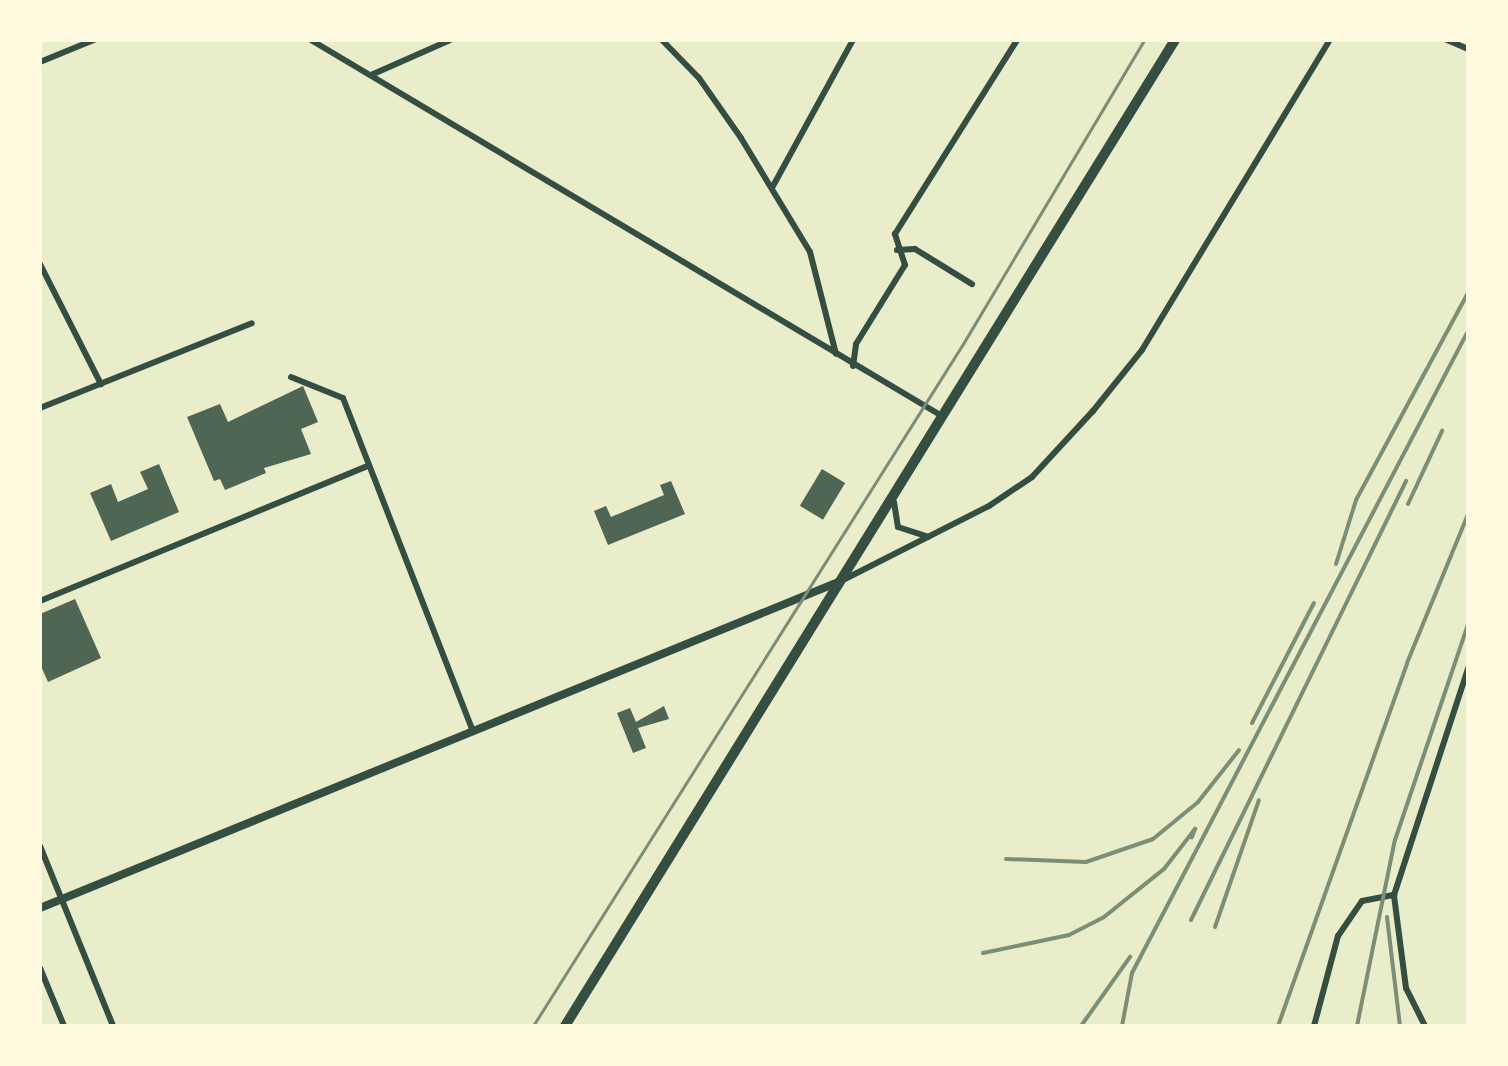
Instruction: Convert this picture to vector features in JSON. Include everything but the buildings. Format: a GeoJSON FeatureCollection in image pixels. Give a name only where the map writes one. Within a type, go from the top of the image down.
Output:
{"type":"FeatureCollection","features":[{"type":"Feature","properties":{"kind":"main road"},"geometry":{"type":"LineString","coordinates":[[564,1026],[894,502],[1175,40]]}},
{"type":"Feature","properties":{"kind":"street"},"geometry":{"type":"LineString","coordinates":[[40,62],[94,40]]}},
{"type":"Feature","properties":{"kind":"street"},"geometry":{"type":"LineString","coordinates":[[311,40],[943,417]]}},
{"type":"Feature","properties":{"kind":"street"},"geometry":{"type":"LineString","coordinates":[[370,76],[450,40]]}},
{"type":"Feature","properties":{"kind":"street"},"geometry":{"type":"LineString","coordinates":[[662,40],[699,78],[773,186],[810,252],[836,354]]}},
{"type":"Feature","properties":{"kind":"street"},"geometry":{"type":"LineString","coordinates":[[670,49],[674,40]]}},
{"type":"Feature","properties":{"kind":"street"},"geometry":{"type":"LineString","coordinates":[[773,186],[853,40]]}},
{"type":"Feature","properties":{"kind":"street"},"geometry":{"type":"LineString","coordinates":[[852,366],[856,344],[905,265],[897,250],[895,234],[1017,40]]}},
{"type":"Feature","properties":{"kind":"street"},"geometry":{"type":"LineString","coordinates":[[40,908],[842,580],[929,537],[1032,477],[1142,350],[1330,40]]}},
{"type":"Feature","properties":{"kind":"street"},"geometry":{"type":"LineString","coordinates":[[1447,40],[1468,49]]}},
{"type":"Feature","properties":{"kind":"street"},"geometry":{"type":"LineString","coordinates":[[897,250],[914,248],[972,284]]}},
{"type":"Feature","properties":{"kind":"street"},"geometry":{"type":"LineString","coordinates":[[40,264],[101,384]]}},
{"type":"Feature","properties":{"kind":"street"},"geometry":{"type":"LineString","coordinates":[[40,408],[252,324]]}},
{"type":"Feature","properties":{"kind":"street"},"geometry":{"type":"LineString","coordinates":[[291,377],[342,398],[364,467],[473,730]]}},
{"type":"Feature","properties":{"kind":"street"},"geometry":{"type":"LineString","coordinates":[[40,601],[364,467]]}},
{"type":"Feature","properties":{"kind":"street"},"geometry":{"type":"LineString","coordinates":[[894,502],[898,527],[929,537]]}},
{"type":"Feature","properties":{"kind":"street"},"geometry":{"type":"LineString","coordinates":[[1425,1026],[1406,988],[1394,894],[1468,668]]}},
{"type":"Feature","properties":{"kind":"street"},"geometry":{"type":"LineString","coordinates":[[40,846],[113,1026]]}},
{"type":"Feature","properties":{"kind":"street"},"geometry":{"type":"LineString","coordinates":[[1314,1026],[1338,936],[1362,901],[1394,894]]}},
{"type":"Feature","properties":{"kind":"street"},"geometry":{"type":"LineString","coordinates":[[40,968],[64,1026]]}},
{"type":"Feature","properties":{"kind":"tram line"},"geometry":{"type":"LineString","coordinates":[[533,1026],[963,344],[1144,40]]}},
{"type":"Feature","properties":{"kind":"railway"},"geometry":{"type":"LineString","coordinates":[[1336,564],[1356,500],[1468,293]]}},
{"type":"Feature","properties":{"kind":"railway"},"geometry":{"type":"LineString","coordinates":[[1122,1026],[1132,973],[1468,331]]}},
{"type":"Feature","properties":{"kind":"railway"},"geometry":{"type":"LineString","coordinates":[[1408,504],[1442,431]]}},
{"type":"Feature","properties":{"kind":"railway"},"geometry":{"type":"LineString","coordinates":[[1191,920],[1406,481]]}},
{"type":"Feature","properties":{"kind":"railway"},"geometry":{"type":"LineString","coordinates":[[1278,1026],[1407,663],[1468,514]]}},
{"type":"Feature","properties":{"kind":"railway"},"geometry":{"type":"LineString","coordinates":[[1252,723],[1314,603]]}},
{"type":"Feature","properties":{"kind":"railway"},"geometry":{"type":"LineString","coordinates":[[1357,1026],[1395,840],[1468,624]]}},
{"type":"Feature","properties":{"kind":"railway"},"geometry":{"type":"LineString","coordinates":[[1006,859],[1086,862],[1153,839],[1198,802],[1239,750]]}},
{"type":"Feature","properties":{"kind":"railway"},"geometry":{"type":"LineString","coordinates":[[1215,927],[1259,800]]}},
{"type":"Feature","properties":{"kind":"railway"},"geometry":{"type":"LineString","coordinates":[[983,953],[1069,935],[1104,917],[1164,869],[1195,829],[1192,837]]}},
{"type":"Feature","properties":{"kind":"railway"},"geometry":{"type":"LineString","coordinates":[[1387,917],[1400,1026]]}},
{"type":"Feature","properties":{"kind":"railway"},"geometry":{"type":"LineString","coordinates":[[1081,1026],[1130,957]]}}]}
